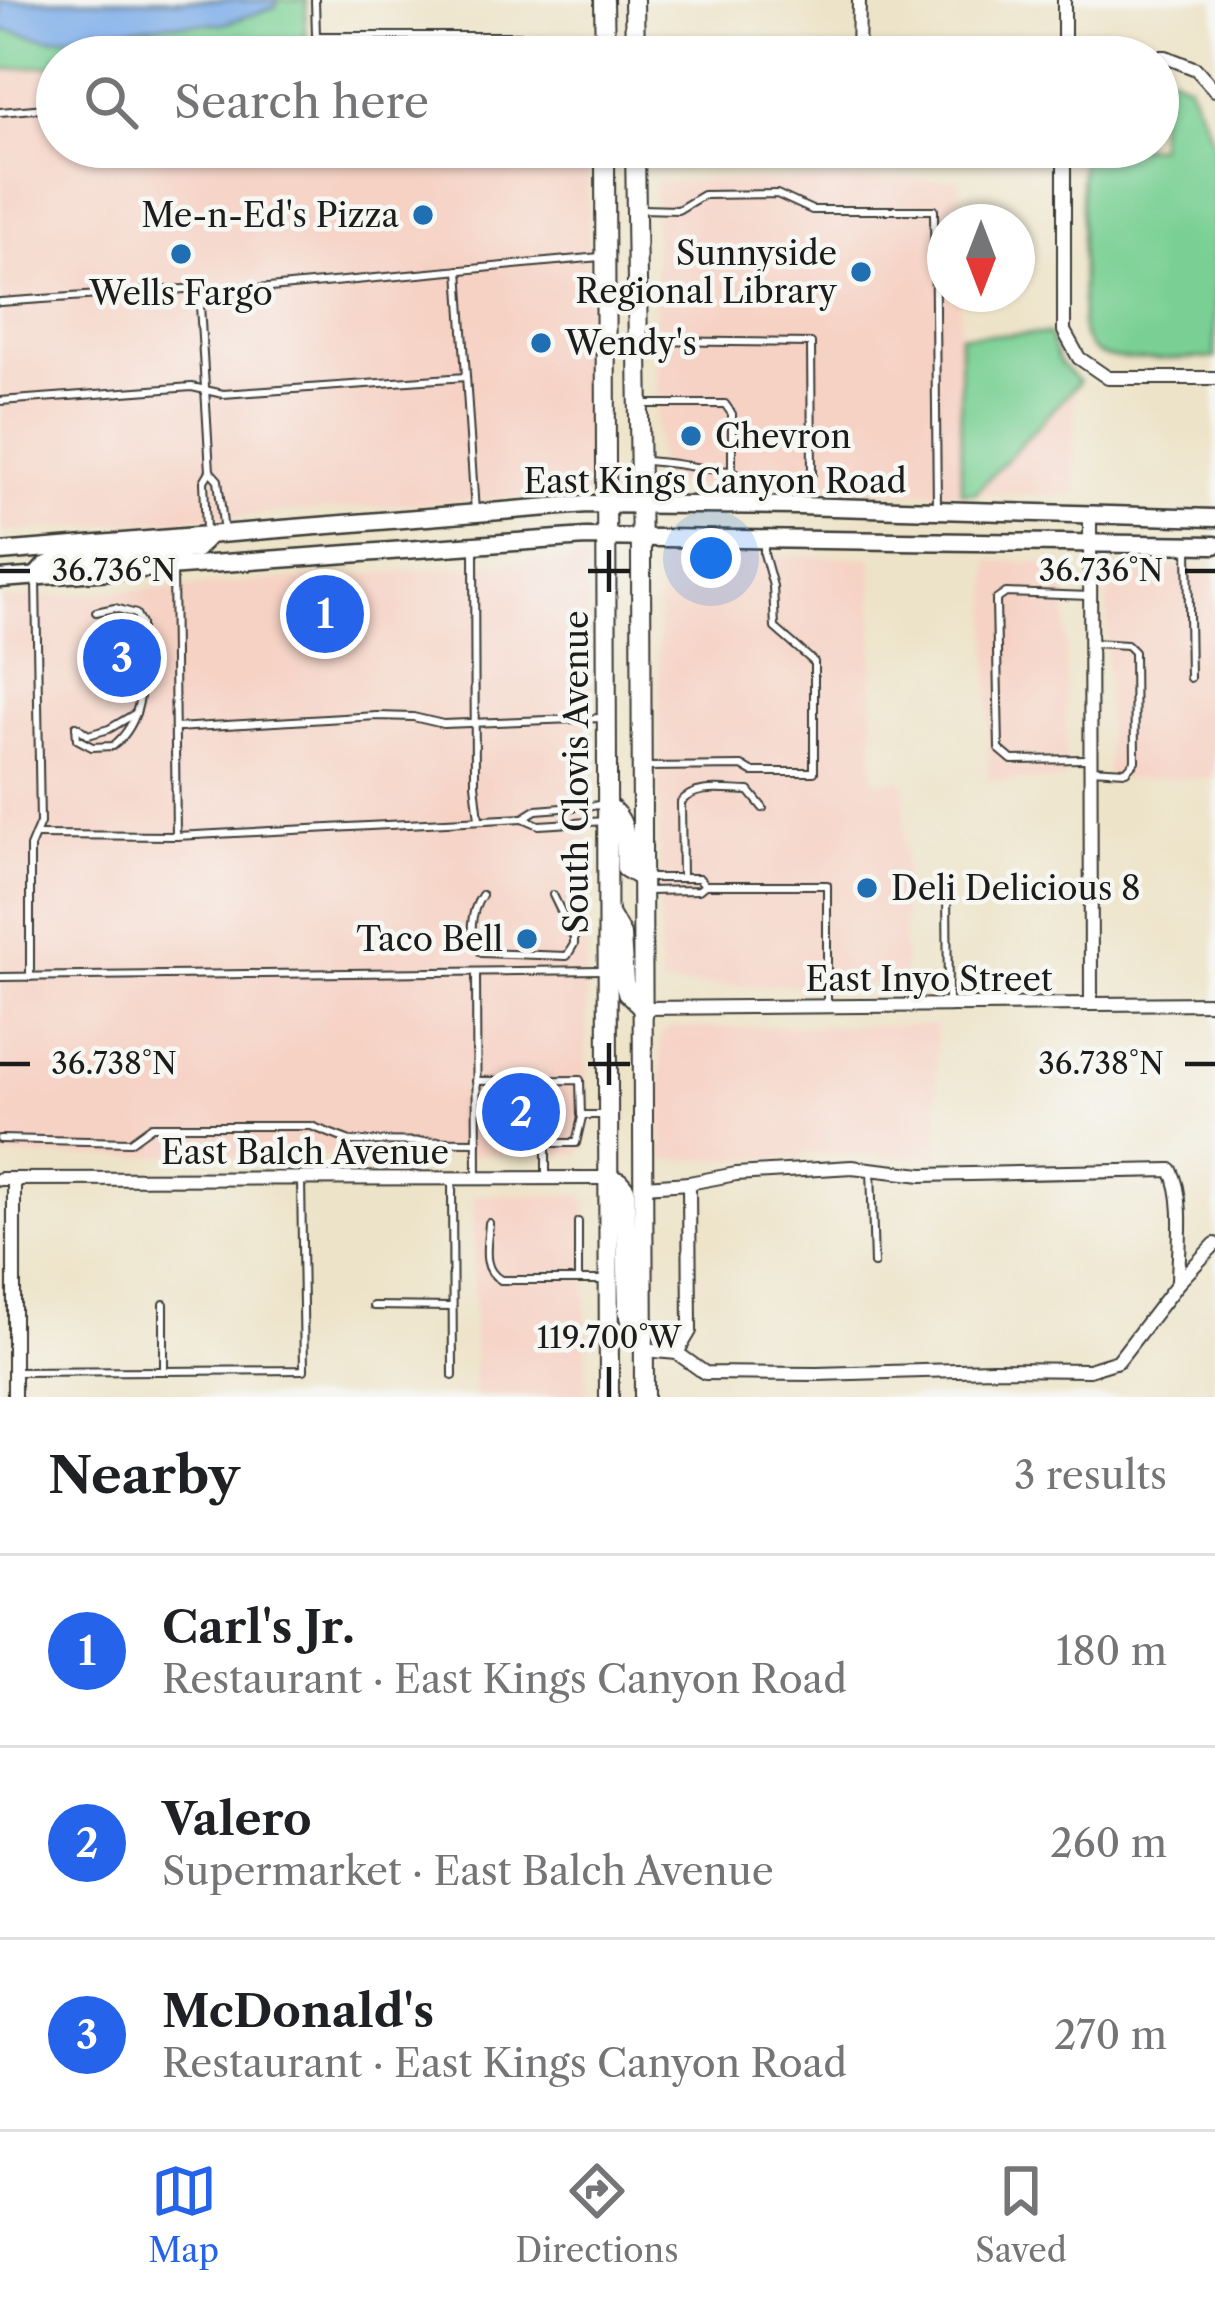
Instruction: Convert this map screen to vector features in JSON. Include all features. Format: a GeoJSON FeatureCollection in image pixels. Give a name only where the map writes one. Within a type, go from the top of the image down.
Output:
{"type":"FeatureCollection","features":[{"type":"Feature","properties":{"kind":"main road"},"geometry":{"type":"LineString","coordinates":[[604,0],[605,36]]}},
{"type":"Feature","properties":{"kind":"main road"},"geometry":{"type":"LineString","coordinates":[[634,0],[634,36]]}},
{"type":"Feature","properties":{"kind":"main road","name":"South Clovis Avenue"},"geometry":{"type":"LineString","coordinates":[[605,168],[609,1397]]}},
{"type":"Feature","properties":{"kind":"main road","name":"South Clovis Avenue"},"geometry":{"type":"LineString","coordinates":[[635,168],[644,1397]]}},
{"type":"Feature","properties":{"kind":"main road","name":"East Kings Canyon Road"},"geometry":{"type":"LineString","coordinates":[[0,552],[607,504],[1215,518]]}},
{"type":"Feature","properties":{"kind":"main road"},"geometry":{"type":"LineString","coordinates":[[36,576],[52,563],[196,549],[215,536]]}},
{"type":"Feature","properties":{"kind":"main road","name":"East Kings Canyon Road"},"geometry":{"type":"LineString","coordinates":[[0,579],[606,537],[1215,545]]}},
{"type":"Feature","properties":{"kind":"main road"},"geometry":{"type":"LineString","coordinates":[[606,813],[620,814],[626,868],[643,885]]}},
{"type":"Feature","properties":{"kind":"main road"},"geometry":{"type":"LineString","coordinates":[[606,908],[624,950],[624,982],[643,1008]]}},
{"type":"Feature","properties":{"kind":"main road"},"geometry":{"type":"LineString","coordinates":[[609,1178],[625,1189],[628,1310],[644,1343]]}},
{"type":"Feature","properties":{"kind":"street"},"geometry":{"type":"LineString","coordinates":[[858,36],[859,0]]}},
{"type":"Feature","properties":{"kind":"street"},"geometry":{"type":"LineString","coordinates":[[1064,0],[1064,36]]}},
{"type":"Feature","properties":{"kind":"street"},"geometry":{"type":"LineString","coordinates":[[1179,62],[1196,69],[1215,90]]}},
{"type":"Feature","properties":{"kind":"street"},"geometry":{"type":"LineString","coordinates":[[1064,168],[1064,331],[1079,358],[1108,378],[1215,378]]}},
{"type":"Feature","properties":{"kind":"street"},"geometry":{"type":"LineString","coordinates":[[1090,516],[1090,1004]]}},
{"type":"Feature","properties":{"kind":"street","name":"East Inyo Street"},"geometry":{"type":"LineString","coordinates":[[643,1008],[1215,1003]]}},
{"type":"Feature","properties":{"kind":"street"},"geometry":{"type":"LineString","coordinates":[[644,1186],[852,1167],[922,1175],[1171,1170],[1177,1182],[1178,1283]]}},
{"type":"Feature","properties":{"kind":"street","name":"East Balch Avenue"},"geometry":{"type":"LineString","coordinates":[[7,1179],[609,1178]]}},
{"type":"Feature","properties":{"kind":"street"},"geometry":{"type":"LineString","coordinates":[[7,1179],[14,1397]]}},
{"type":"Feature","properties":{"kind":"street"},"geometry":{"type":"LineString","coordinates":[[677,1353],[690,1331],[688,1183]]}},
{"type":"Feature","properties":{"kind":"street"},"geometry":{"type":"LineString","coordinates":[[644,1343],[677,1353],[705,1372],[1089,1370],[1118,1360],[1215,1244]]}},
{"type":"Feature","properties":{"kind":"lane"},"geometry":{"type":"LineString","coordinates":[[315,0],[316,36],[605,36]]}},
{"type":"Feature","properties":{"kind":"lane"},"geometry":{"type":"LineString","coordinates":[[0,112],[36,109]]}},
{"type":"Feature","properties":{"kind":"lane"},"geometry":{"type":"LineString","coordinates":[[636,208],[678,209],[703,195],[777,194],[812,209],[934,210],[937,512]]}},
{"type":"Feature","properties":{"kind":"lane"},"geometry":{"type":"LineString","coordinates":[[1,299],[199,288],[237,291],[606,256]]}},
{"type":"Feature","properties":{"kind":"lane"},"geometry":{"type":"LineString","coordinates":[[459,270],[476,513]]}},
{"type":"Feature","properties":{"kind":"lane"},"geometry":{"type":"LineString","coordinates":[[199,288],[210,471],[204,481],[215,536]]}},
{"type":"Feature","properties":{"kind":"lane"},"geometry":{"type":"LineString","coordinates":[[637,341],[811,343],[812,474],[799,483],[798,506]]}},
{"type":"Feature","properties":{"kind":"lane"},"geometry":{"type":"LineString","coordinates":[[0,401],[192,387],[223,394],[466,377]]}},
{"type":"Feature","properties":{"kind":"lane"},"geometry":{"type":"LineString","coordinates":[[638,404],[725,404],[732,414],[732,471]]}},
{"type":"Feature","properties":{"kind":"lane"},"geometry":{"type":"LineString","coordinates":[[639,461],[732,471],[746,481],[745,505]]}},
{"type":"Feature","properties":{"kind":"lane"},"geometry":{"type":"LineString","coordinates":[[210,471],[218,480],[215,536]]}},
{"type":"Feature","properties":{"kind":"lane"},"geometry":{"type":"LineString","coordinates":[[642,767],[742,766],[752,772],[814,772],[814,662],[775,628],[764,539]]}},
{"type":"Feature","properties":{"kind":"lane"},"geometry":{"type":"LineString","coordinates":[[474,545],[478,819]]}},
{"type":"Feature","properties":{"kind":"lane"},"geometry":{"type":"LineString","coordinates":[[1188,545],[1190,679]]}},
{"type":"Feature","properties":{"kind":"lane"},"geometry":{"type":"LineString","coordinates":[[173,567],[176,836]]}},
{"type":"Feature","properties":{"kind":"lane"},"geometry":{"type":"LineString","coordinates":[[30,977],[30,847],[40,823],[36,576]]}},
{"type":"Feature","properties":{"kind":"lane"},"geometry":{"type":"LineString","coordinates":[[1090,596],[1006,593],[996,600],[998,749],[1012,760],[1126,771],[1135,761],[1134,652],[1127,645],[1090,643]]}},
{"type":"Feature","properties":{"kind":"lane"},"geometry":{"type":"LineString","coordinates":[[96,612],[115,608],[136,614],[141,624],[142,683],[137,712],[131,727],[113,746],[92,747],[77,739],[76,726],[88,735],[110,729],[137,712]]}},
{"type":"Feature","properties":{"kind":"lane"},"geometry":{"type":"LineString","coordinates":[[175,728],[377,716],[443,724],[605,718]]}},
{"type":"Feature","properties":{"kind":"lane"},"geometry":{"type":"LineString","coordinates":[[682,878],[683,797],[694,791],[749,791],[763,808]]}},
{"type":"Feature","properties":{"kind":"lane"},"geometry":{"type":"LineString","coordinates":[[523,818],[536,810],[606,813]]}},
{"type":"Feature","properties":{"kind":"lane"},"geometry":{"type":"LineString","coordinates":[[35,836],[176,836],[523,818],[538,825],[606,813]]}},
{"type":"Feature","properties":{"kind":"lane"},"geometry":{"type":"LineString","coordinates":[[643,885],[682,878],[699,878],[705,885]]}},
{"type":"Feature","properties":{"kind":"lane"},"geometry":{"type":"LineString","coordinates":[[643,885],[699,890],[705,885],[826,885],[827,1006]]}},
{"type":"Feature","properties":{"kind":"lane"},"geometry":{"type":"LineString","coordinates":[[947,892],[948,1006]]}},
{"type":"Feature","properties":{"kind":"lane"},"geometry":{"type":"LineString","coordinates":[[482,895],[473,908],[473,942],[478,950],[490,956],[567,956],[574,938],[554,895]]}},
{"type":"Feature","properties":{"kind":"lane"},"geometry":{"type":"LineString","coordinates":[[0,977],[608,970]]}},
{"type":"Feature","properties":{"kind":"lane"},"geometry":{"type":"LineString","coordinates":[[476,972],[477,1179]]}},
{"type":"Feature","properties":{"kind":"lane"},"geometry":{"type":"LineString","coordinates":[[476,1082],[580,1080],[576,1143],[546,1143]]}},
{"type":"Feature","properties":{"kind":"lane"},"geometry":{"type":"LineString","coordinates":[[546,1081],[546,1178]]}},
{"type":"Feature","properties":{"kind":"lane"},"geometry":{"type":"LineString","coordinates":[[581,1115],[609,1115]]}},
{"type":"Feature","properties":{"kind":"lane"},"geometry":{"type":"LineString","coordinates":[[0,1139],[130,1142],[152,1126],[311,1126],[350,1142],[477,1142]]}},
{"type":"Feature","properties":{"kind":"lane"},"geometry":{"type":"LineString","coordinates":[[872,1169],[874,1264]]}},
{"type":"Feature","properties":{"kind":"lane"},"geometry":{"type":"LineString","coordinates":[[452,1179],[452,1376]]}},
{"type":"Feature","properties":{"kind":"lane"},"geometry":{"type":"LineString","coordinates":[[13,1372],[304,1370],[301,1180]]}},
{"type":"Feature","properties":{"kind":"lane"},"geometry":{"type":"LineString","coordinates":[[578,1222],[578,1280]]}},
{"type":"Feature","properties":{"kind":"lane"},"geometry":{"type":"LineString","coordinates":[[489,1223],[487,1266],[494,1277],[609,1280]]}},
{"type":"Feature","properties":{"kind":"lane"},"geometry":{"type":"LineString","coordinates":[[164,1304],[164,1370]]}},
{"type":"Feature","properties":{"kind":"lane"},"geometry":{"type":"LineString","coordinates":[[373,1306],[452,1307]]}},
{"type":"Feature","properties":{"kind":"shaded area"},"geometry":{"type":"Polygon","coordinates":[[[36,67],[36,168],[587,168],[592,492],[0,532],[0,70],[36,67]]]}},
{"type":"Feature","properties":{"kind":"shaded area"},"geometry":{"type":"Polygon","coordinates":[[[959,179],[959,204],[927,204],[927,312],[960,312],[961,492],[657,485],[655,181],[959,179]]]}},
{"type":"Feature","properties":{"kind":"shaded area"},"geometry":{"type":"Polygon","coordinates":[[[1074,387],[1075,495],[975,493],[1074,387]]]}},
{"type":"Feature","properties":{"kind":"shaded area"},"geometry":{"type":"Polygon","coordinates":[[[664,553],[873,558],[873,781],[904,781],[904,984],[666,986],[660,981],[658,560],[664,553]]]}},
{"type":"Feature","properties":{"kind":"shaded area"},"geometry":{"type":"Polygon","coordinates":[[[587,558],[586,1146],[578,1154],[0,1157],[0,600],[587,558]]]}},
{"type":"Feature","properties":{"kind":"shaded area"},"geometry":{"type":"Polygon","coordinates":[[[989,561],[1066,567],[1066,780],[989,780],[989,561]]]}},
{"type":"Feature","properties":{"kind":"shaded area"},"geometry":{"type":"Polygon","coordinates":[[[1117,564],[1215,570],[1215,778],[1107,779],[1107,574],[1117,564]]]}},
{"type":"Feature","properties":{"kind":"shaded area"},"geometry":{"type":"Polygon","coordinates":[[[936,1025],[938,1156],[801,1154],[801,1158],[661,1160],[660,1037],[667,1028],[936,1025]]]}},
{"type":"Feature","properties":{"kind":"shaded area"},"geometry":{"type":"Polygon","coordinates":[[[474,1195],[579,1195],[586,1202],[586,1397],[474,1397],[474,1195]]]}},
{"type":"Feature","properties":{"kind":"green space"},"geometry":{"type":"Polygon","coordinates":[[[0,0],[306,0],[306,36],[36,36],[36,67],[0,70],[0,0]]]}},
{"type":"Feature","properties":{"kind":"green space"},"geometry":{"type":"Polygon","coordinates":[[[1179,79],[1189,85],[1215,145],[1215,358],[1106,356],[1091,349],[1082,329],[1081,168],[1179,168],[1179,79]]]}},
{"type":"Feature","properties":{"kind":"green space"},"geometry":{"type":"Polygon","coordinates":[[[1049,334],[1059,362],[1079,382],[975,493],[961,492],[960,335],[1049,334]]]}},
{"type":"Feature","properties":{"kind":"water"},"geometry":{"type":"Polygon","coordinates":[[[0,0],[277,0],[276,7],[223,24],[170,24],[73,36],[36,36],[0,29],[0,0]]]}},
{"type":"Feature","properties":{"kind":"place","name":"Me-n-Ed's Pizza"},"geometry":{"type":"Point","coordinates":[423,215]}},
{"type":"Feature","properties":{"kind":"place","name":"Wells Fargo"},"geometry":{"type":"Point","coordinates":[181,254]}},
{"type":"Feature","properties":{"kind":"place","name":"Sunnyside Regional Library"},"geometry":{"type":"Point","coordinates":[861,272]}},
{"type":"Feature","properties":{"kind":"place","name":"Wendy's"},"geometry":{"type":"Point","coordinates":[541,343]}},
{"type":"Feature","properties":{"kind":"place","name":"Chevron"},"geometry":{"type":"Point","coordinates":[691,436]}},
{"type":"Feature","properties":{"kind":"place","name":"Carl's Jr."},"geometry":{"type":"Point","coordinates":[325,614]}},
{"type":"Feature","properties":{"kind":"place","name":"McDonald's"},"geometry":{"type":"Point","coordinates":[122,658]}},
{"type":"Feature","properties":{"kind":"place","name":"Deli Delicious 8"},"geometry":{"type":"Point","coordinates":[867,888]}},
{"type":"Feature","properties":{"kind":"place","name":"Taco Bell"},"geometry":{"type":"Point","coordinates":[527,939]}},
{"type":"Feature","properties":{"kind":"place","name":"Valero"},"geometry":{"type":"Point","coordinates":[521,1112]}}]}
